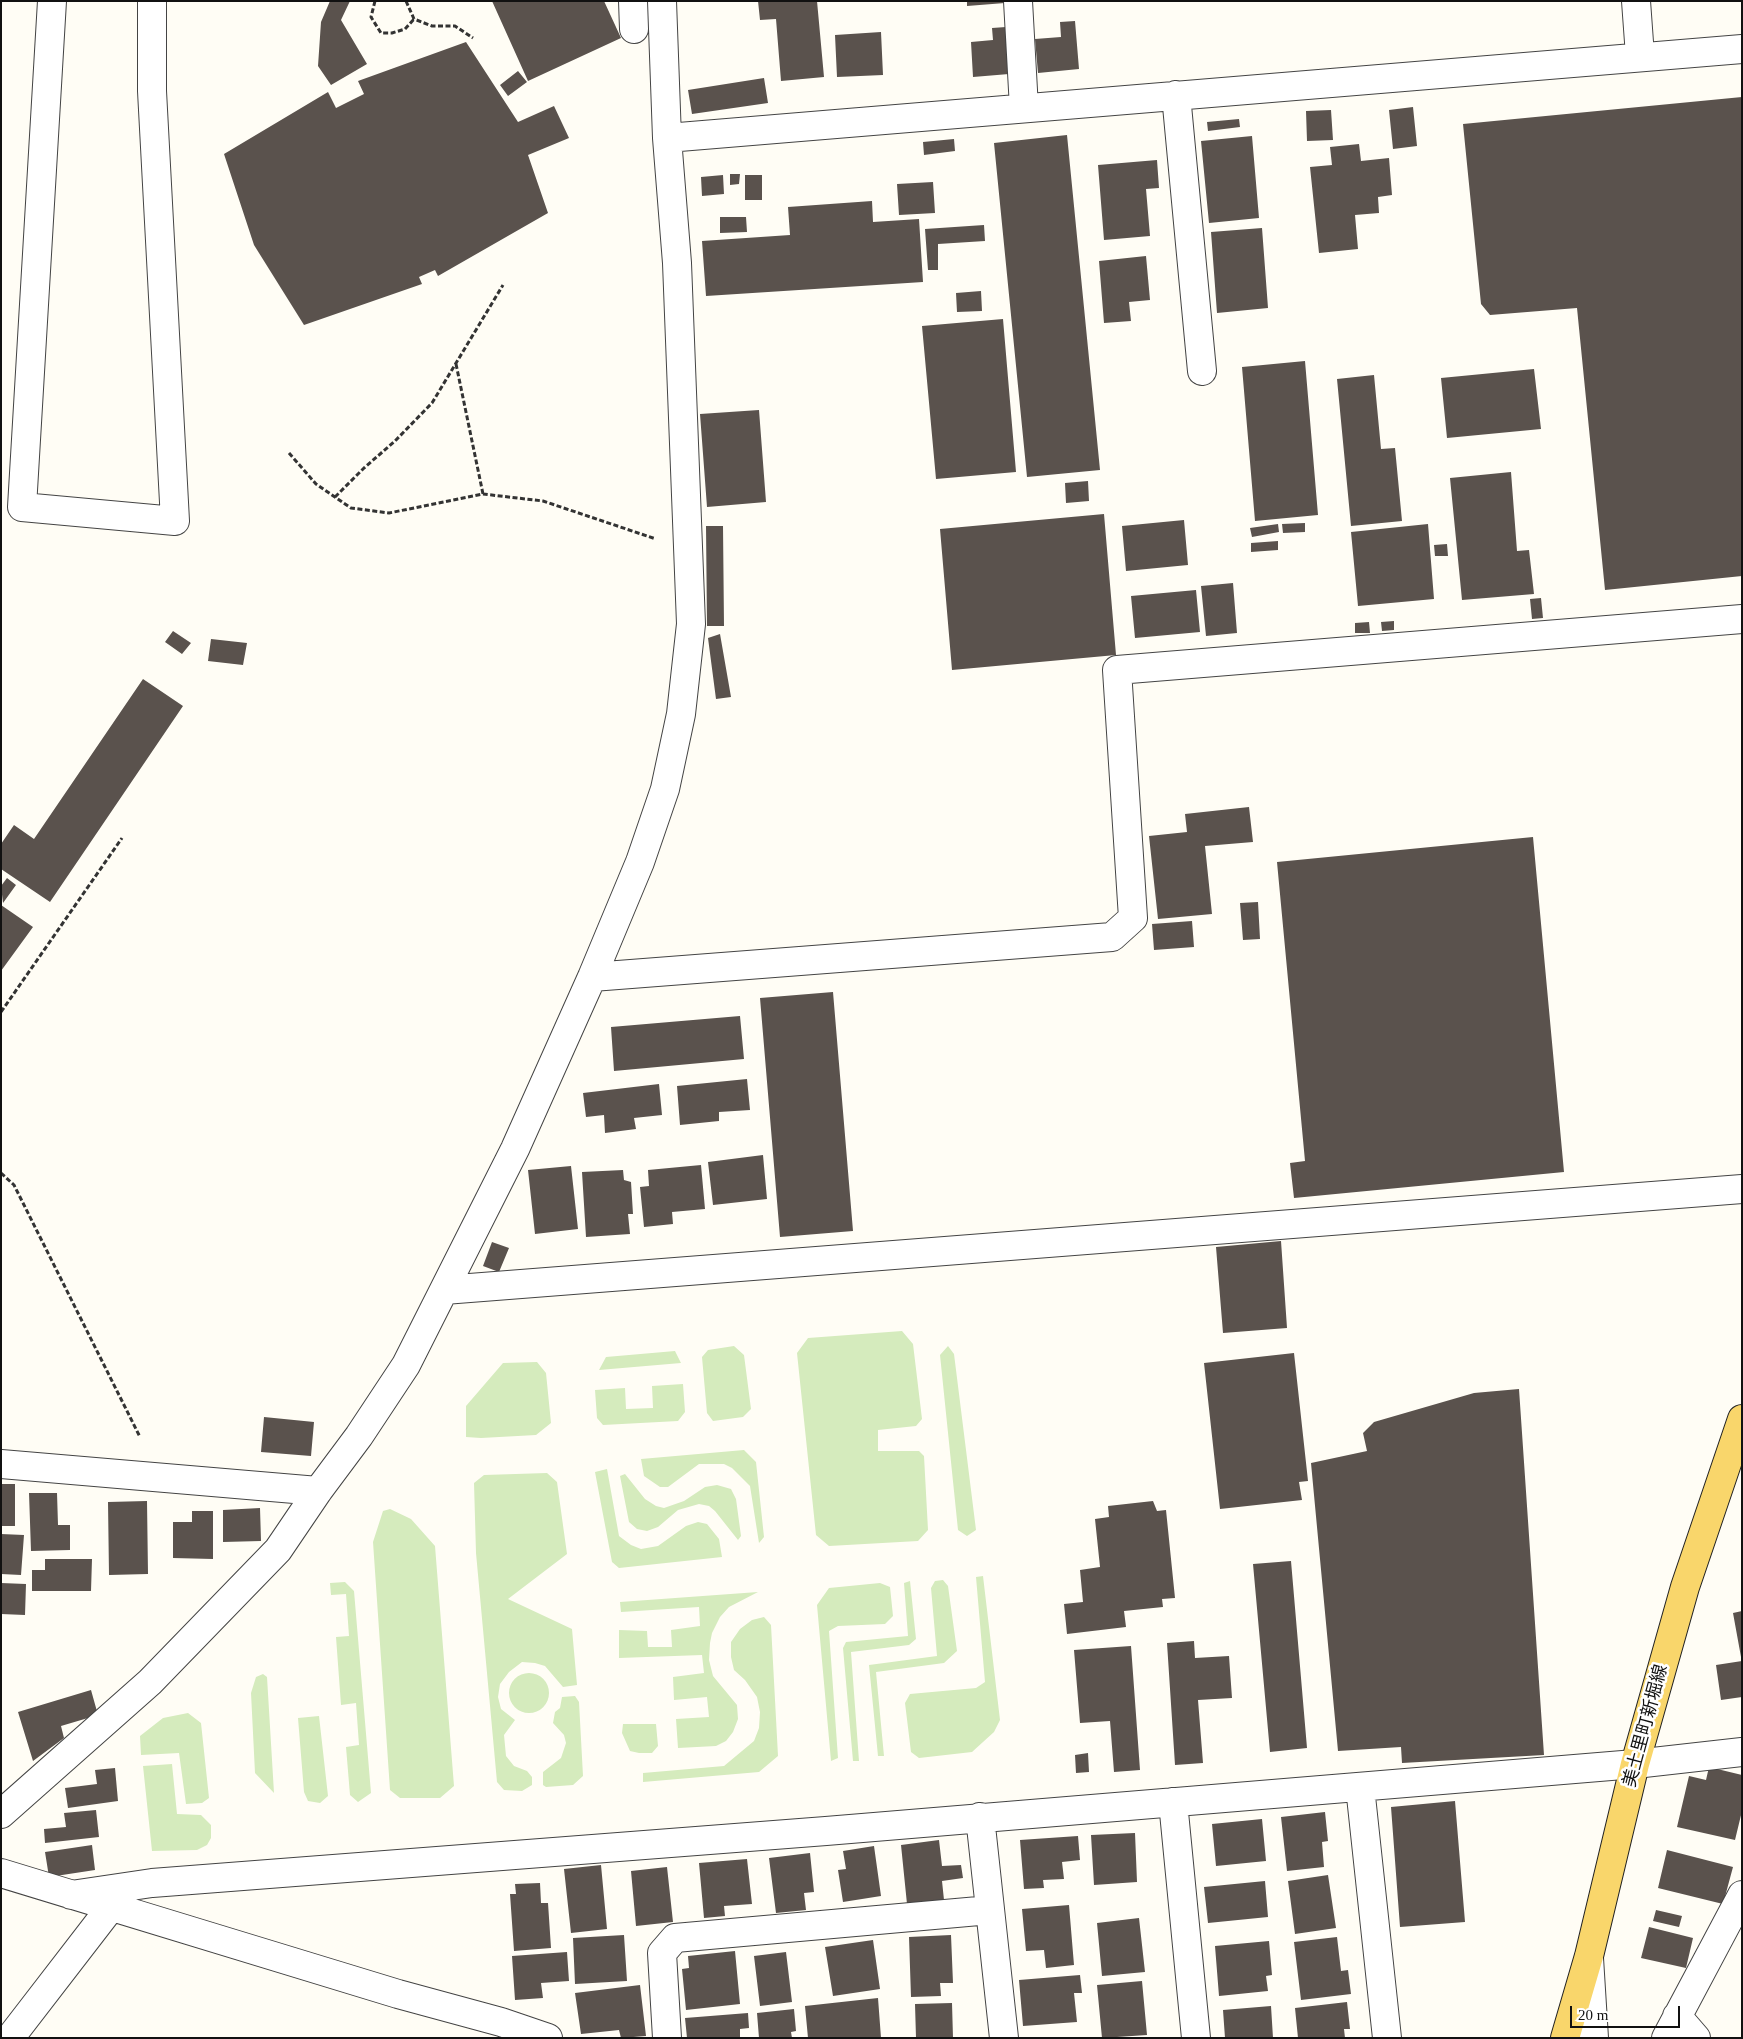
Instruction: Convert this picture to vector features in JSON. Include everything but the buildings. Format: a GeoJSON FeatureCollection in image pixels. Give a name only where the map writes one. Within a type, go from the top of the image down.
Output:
{"type":"FeatureCollection","features":[{"type":"Feature","properties":{"kind":"main road","name":"美土里町新堀線"},"geometry":{"type":"LineString","coordinates":[[1565,2038],[1589,1956],[1635,1764],[1685,1587],[1742,1419]]}},
{"type":"Feature","properties":{"kind":"street"},"geometry":{"type":"LineString","coordinates":[[52,1],[22,507],[175,521],[152,91],[152,1]]}},
{"type":"Feature","properties":{"kind":"street"},"geometry":{"type":"LineString","coordinates":[[633,1],[634,29]]}},
{"type":"Feature","properties":{"kind":"street"},"geometry":{"type":"LineString","coordinates":[[1,1814],[150,1682],[278,1550],[318,1491],[359,1436],[406,1365],[515,1149],[592,977],[640,862],[665,789],[681,714],[691,624],[677,263],[667,138],[662,1]]}},
{"type":"Feature","properties":{"kind":"street"},"geometry":{"type":"LineString","coordinates":[[1018,1],[1024,108]]}},
{"type":"Feature","properties":{"kind":"street"},"geometry":{"type":"LineString","coordinates":[[1636,1],[1640,56]]}},
{"type":"Feature","properties":{"kind":"street"},"geometry":{"type":"LineString","coordinates":[[667,138],[1742,49]]}},
{"type":"Feature","properties":{"kind":"street"},"geometry":{"type":"LineString","coordinates":[[1176,95],[1202,371]]}},
{"type":"Feature","properties":{"kind":"street"},"geometry":{"type":"LineString","coordinates":[[592,977],[1112,937],[1133,918],[1117,670],[1742,619]]}},
{"type":"Feature","properties":{"kind":"street"},"geometry":{"type":"LineString","coordinates":[[444,1290],[1742,1189]]}},
{"type":"Feature","properties":{"kind":"street"},"geometry":{"type":"LineString","coordinates":[[1,1464],[318,1491]]}},
{"type":"Feature","properties":{"kind":"street"},"geometry":{"type":"LineString","coordinates":[[71,1895],[152,1883],[1360,1787],[1635,1764],[1742,1752]]}},
{"type":"Feature","properties":{"kind":"street"},"geometry":{"type":"LineString","coordinates":[[1360,1787],[1387,2038]]}},
{"type":"Feature","properties":{"kind":"street"},"geometry":{"type":"LineString","coordinates":[[1173,1802],[1196,2038]]}},
{"type":"Feature","properties":{"kind":"street"},"geometry":{"type":"LineString","coordinates":[[980,1818],[1004,2038]]}},
{"type":"Feature","properties":{"kind":"street"},"geometry":{"type":"LineString","coordinates":[[1,1873],[398,1994],[501,2022],[548,2038]]}},
{"type":"Feature","properties":{"kind":"street"},"geometry":{"type":"LineString","coordinates":[[150,1919],[152,1883]]}},
{"type":"Feature","properties":{"kind":"street"},"geometry":{"type":"LineString","coordinates":[[1696,2038],[1672,2027],[1742,1895]]}},
{"type":"Feature","properties":{"kind":"street"},"geometry":{"type":"LineString","coordinates":[[10,2038],[111,1907]]}},
{"type":"Feature","properties":{"kind":"street"},"geometry":{"type":"LineString","coordinates":[[667,2038],[662,1953],[675,1938],[990,1910]]}},
{"type":"Feature","properties":{"kind":"street"},"geometry":{"type":"LineString","coordinates":[[1589,1956],[1594,2038]]}},
{"type":"Feature","properties":{"kind":"path"},"geometry":{"type":"LineString","coordinates":[[375,1],[371,17],[381,33],[392,33],[405,29],[414,19]]}},
{"type":"Feature","properties":{"kind":"path"},"geometry":{"type":"LineString","coordinates":[[406,1],[414,19],[432,26],[455,26],[473,38]]}},
{"type":"Feature","properties":{"kind":"path"},"geometry":{"type":"LineString","coordinates":[[335,497],[364,468],[396,441],[432,403],[503,285]]}},
{"type":"Feature","properties":{"kind":"path"},"geometry":{"type":"LineString","coordinates":[[456,364],[483,494]]}},
{"type":"Feature","properties":{"kind":"path"},"geometry":{"type":"LineString","coordinates":[[290,453],[316,484],[351,508],[388,513],[483,494],[544,500],[662,541]]}},
{"type":"Feature","properties":{"kind":"path"},"geometry":{"type":"LineString","coordinates":[[1,1012],[122,838]]}},
{"type":"Feature","properties":{"kind":"path"},"geometry":{"type":"LineString","coordinates":[[1,1173],[14,1185],[140,1437]]}},
{"type":"Feature","properties":{"kind":"green space"},"geometry":{"type":"Polygon","coordinates":[[[902,1331],[913,1344],[922,1419],[916,1426],[878,1430],[878,1451],[919,1451],[924,1456],[928,1530],[918,1541],[829,1546],[816,1535],[797,1353],[808,1338],[902,1331]]]}},
{"type":"Feature","properties":{"kind":"green space"},"geometry":{"type":"Polygon","coordinates":[[[734,1346],[744,1355],[751,1409],[743,1417],[713,1421],[707,1413],[702,1357],[708,1350],[734,1346]]]}},
{"type":"Feature","properties":{"kind":"green space"},"geometry":{"type":"Polygon","coordinates":[[[948,1346],[954,1354],[976,1530],[967,1536],[958,1530],[940,1355],[948,1346]]]}},
{"type":"Feature","properties":{"kind":"green space"},"geometry":{"type":"Polygon","coordinates":[[[675,1351],[681,1363],[599,1370],[606,1357],[675,1351]]]}},
{"type":"Feature","properties":{"kind":"green space"},"geometry":{"type":"Polygon","coordinates":[[[537,1362],[546,1373],[551,1423],[536,1435],[466,1437],[466,1406],[503,1363],[537,1362]]]}},
{"type":"Feature","properties":{"kind":"green space"},"geometry":{"type":"Polygon","coordinates":[[[683,1384],[685,1412],[678,1421],[603,1425],[597,1418],[595,1390],[625,1388],[626,1409],[653,1408],[652,1386],[683,1384]]]}},
{"type":"Feature","properties":{"kind":"green space"},"geometry":{"type":"Polygon","coordinates":[[[744,1450],[756,1462],[764,1537],[759,1543],[750,1486],[732,1468],[724,1464],[699,1464],[668,1487],[660,1487],[644,1476],[641,1459],[744,1450]]]}},
{"type":"Feature","properties":{"kind":"green space"},"geometry":{"type":"Polygon","coordinates":[[[607,1469],[619,1536],[631,1545],[641,1549],[658,1546],[686,1526],[698,1522],[707,1524],[719,1539],[722,1557],[619,1568],[612,1562],[595,1472],[607,1469]]]}},
{"type":"Feature","properties":{"kind":"green space"},"geometry":{"type":"Polygon","coordinates":[[[547,1473],[557,1482],[567,1554],[508,1599],[572,1629],[577,1685],[563,1687],[545,1666],[522,1662],[509,1672],[500,1684],[498,1697],[501,1709],[515,1720],[504,1735],[506,1756],[514,1766],[527,1771],[532,1777],[532,1785],[522,1791],[504,1790],[497,1782],[476,1553],[474,1483],[484,1475],[547,1473]]]}},
{"type":"Feature","properties":{"kind":"green space"},"geometry":{"type":"Polygon","coordinates":[[[625,1474],[645,1499],[656,1506],[664,1508],[684,1501],[705,1487],[717,1485],[731,1489],[736,1499],[741,1536],[738,1540],[715,1511],[709,1506],[699,1504],[678,1510],[658,1527],[647,1531],[637,1529],[629,1522],[620,1476],[625,1474]]]}},
{"type":"Feature","properties":{"kind":"green space"},"geometry":{"type":"Polygon","coordinates":[[[390,1509],[411,1519],[435,1546],[454,1786],[440,1798],[400,1798],[390,1790],[373,1542],[383,1511],[390,1509]]]}},
{"type":"Feature","properties":{"kind":"green space"},"geometry":{"type":"Polygon","coordinates":[[[983,1576],[1000,1720],[994,1732],[972,1752],[919,1758],[911,1752],[905,1703],[910,1694],[976,1688],[985,1682],[976,1577],[983,1576]]]}},
{"type":"Feature","properties":{"kind":"green space"},"geometry":{"type":"Polygon","coordinates":[[[943,1580],[948,1586],[957,1651],[944,1663],[876,1672],[884,1756],[878,1756],[869,1665],[937,1656],[931,1588],[935,1581],[943,1580]]]}},
{"type":"Feature","properties":{"kind":"green space"},"geometry":{"type":"Polygon","coordinates":[[[910,1581],[916,1639],[909,1645],[851,1652],[859,1761],[853,1761],[843,1648],[846,1642],[908,1636],[904,1583],[910,1581]]]}},
{"type":"Feature","properties":{"kind":"green space"},"geometry":{"type":"Polygon","coordinates":[[[345,1582],[354,1591],[371,1793],[358,1802],[350,1795],[346,1747],[359,1745],[356,1703],[341,1705],[336,1637],[349,1636],[346,1594],[331,1595],[330,1583],[345,1582]]]}},
{"type":"Feature","properties":{"kind":"green space"},"geometry":{"type":"Polygon","coordinates":[[[880,1583],[890,1587],[893,1616],[885,1624],[838,1626],[829,1631],[838,1758],[831,1761],[817,1605],[829,1588],[880,1583]]]}},
{"type":"Feature","properties":{"kind":"green space"},"geometry":{"type":"Polygon","coordinates":[[[758,1592],[729,1607],[720,1617],[712,1633],[710,1643],[709,1660],[713,1676],[737,1705],[738,1719],[733,1732],[726,1741],[716,1746],[678,1748],[676,1719],[709,1717],[707,1697],[674,1700],[673,1677],[704,1673],[702,1655],[619,1658],[619,1630],[647,1631],[648,1647],[672,1647],[671,1630],[700,1626],[699,1607],[621,1612],[620,1602],[758,1592]]]}},
{"type":"Feature","properties":{"kind":"green space"},"geometry":{"type":"Polygon","coordinates":[[[764,1617],[771,1625],[778,1756],[759,1772],[643,1782],[643,1773],[724,1766],[754,1741],[759,1728],[760,1712],[757,1697],[745,1680],[734,1670],[731,1657],[731,1642],[740,1629],[752,1620],[764,1617]]]}},
{"type":"Feature","properties":{"kind":"green space"},"geometry":{"type":"Polygon","coordinates":[[[525,1673],[533,1673],[540,1676],[546,1682],[549,1693],[546,1704],[540,1710],[533,1713],[525,1713],[518,1710],[512,1704],[509,1697],[509,1689],[512,1682],[518,1676],[525,1673]]]}},
{"type":"Feature","properties":{"kind":"green space"},"geometry":{"type":"Polygon","coordinates":[[[263,1674],[267,1677],[274,1793],[255,1773],[251,1693],[256,1677],[263,1674]]]}},
{"type":"Feature","properties":{"kind":"green space"},"geometry":{"type":"Polygon","coordinates":[[[575,1696],[579,1702],[583,1776],[573,1785],[546,1787],[543,1785],[543,1772],[561,1758],[566,1743],[564,1735],[553,1723],[555,1712],[560,1708],[562,1697],[575,1696]]]}},
{"type":"Feature","properties":{"kind":"green space"},"geometry":{"type":"Polygon","coordinates":[[[188,1713],[201,1723],[209,1798],[202,1803],[186,1804],[179,1753],[141,1755],[140,1736],[163,1718],[188,1713]]]}},
{"type":"Feature","properties":{"kind":"green space"},"geometry":{"type":"Polygon","coordinates":[[[319,1716],[328,1796],[320,1803],[308,1801],[304,1792],[298,1718],[319,1716]]]}},
{"type":"Feature","properties":{"kind":"green space"},"geometry":{"type":"Polygon","coordinates":[[[623,1724],[656,1724],[658,1746],[652,1753],[630,1751],[622,1733],[623,1724]]]}},
{"type":"Feature","properties":{"kind":"green space"},"geometry":{"type":"Polygon","coordinates":[[[172,1764],[177,1814],[201,1815],[211,1825],[211,1838],[207,1845],[197,1850],[152,1851],[143,1766],[172,1764]]]}}]}
